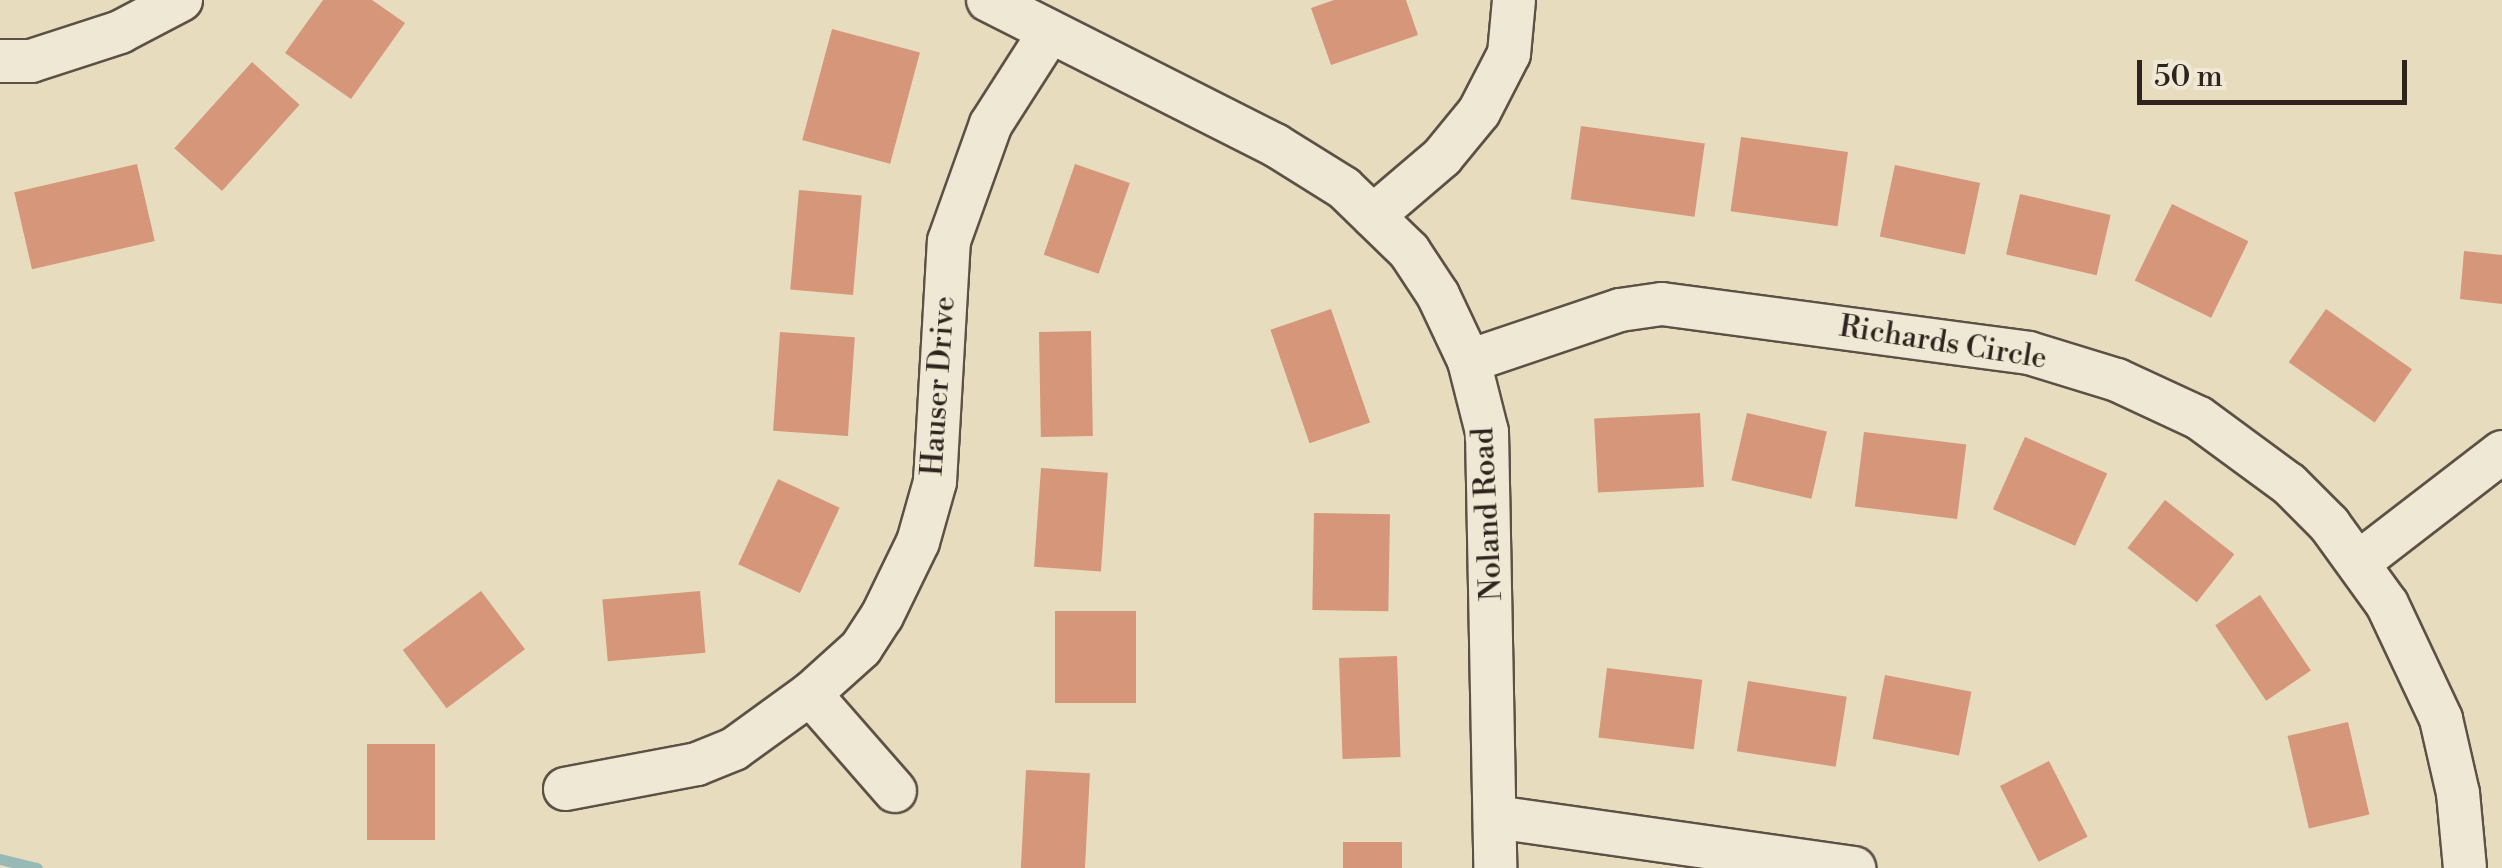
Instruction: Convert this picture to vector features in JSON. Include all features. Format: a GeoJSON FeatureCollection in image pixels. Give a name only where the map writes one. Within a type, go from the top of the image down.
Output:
{"type":"FeatureCollection","features":[{"type":"Feature","properties":{"kind":"street"},"geometry":{"type":"LineString","coordinates":[[0,60],[31,61],[120,32],[181,0]]}},
{"type":"Feature","properties":{"kind":"street","name":"Noland Road"},"geometry":{"type":"LineString","coordinates":[[988,0],[1048,35],[1275,146],[1344,188],[1428,280],[1469,361],[1487,432],[1496,868]]}},
{"type":"Feature","properties":{"kind":"street"},"geometry":{"type":"LineString","coordinates":[[1373,216],[1442,157],[1479,112],[1510,54],[1514,0]]}},
{"type":"Feature","properties":{"kind":"street","name":"Hauser Drive"},"geometry":{"type":"LineString","coordinates":[[566,788],[698,764],[734,749],[810,694],[861,648],[918,542],[940,447],[949,241],[991,124],[1048,35]]}},
{"type":"Feature","properties":{"kind":"street","name":"Richards Circle"},"geometry":{"type":"LineString","coordinates":[[1469,361],[1620,310],[1662,304],[2029,353],[2117,380],[2199,418],[2289,484],[2358,563],[2409,643],[2440,720],[2458,793],[2464,868]]}},
{"type":"Feature","properties":{"kind":"street"},"geometry":{"type":"LineString","coordinates":[[2358,563],[2502,452]]}},
{"type":"Feature","properties":{"kind":"street"},"geometry":{"type":"LineString","coordinates":[[810,694],[894,790]]}},
{"type":"Feature","properties":{"kind":"street"},"geometry":{"type":"LineString","coordinates":[[1495,818],[1854,868]]}},
{"type":"Feature","properties":{"kind":"building"},"geometry":{"type":"Polygon","coordinates":[[[323,0],[372,0],[405,23],[351,99],[285,53],[323,0]]]}},
{"type":"Feature","properties":{"kind":"building"},"geometry":{"type":"Polygon","coordinates":[[[1334,0],[1406,0],[1418,35],[1331,65],[1311,8],[1334,0]]]}},
{"type":"Feature","properties":{"kind":"building"},"geometry":{"type":"Polygon","coordinates":[[[832,29],[920,53],[890,164],[802,140],[832,29]]]}},
{"type":"Feature","properties":{"kind":"building"},"geometry":{"type":"Polygon","coordinates":[[[252,62],[300,105],[222,191],[174,148],[252,62]]]}},
{"type":"Feature","properties":{"kind":"building"},"geometry":{"type":"Polygon","coordinates":[[[1581,126],[1705,143],[1694,217],[1571,199],[1581,126]]]}},
{"type":"Feature","properties":{"kind":"building"},"geometry":{"type":"Polygon","coordinates":[[[1741,137],[1848,152],[1838,226],[1731,211],[1741,137]]]}},
{"type":"Feature","properties":{"kind":"building"},"geometry":{"type":"Polygon","coordinates":[[[137,164],[155,241],[32,269],[14,192],[137,164]]]}},
{"type":"Feature","properties":{"kind":"building"},"geometry":{"type":"Polygon","coordinates":[[[1075,164],[1130,183],[1099,274],[1044,255],[1075,164]]]}},
{"type":"Feature","properties":{"kind":"building"},"geometry":{"type":"Polygon","coordinates":[[[1895,165],[1980,183],[1965,254],[1880,236],[1895,165]]]}},
{"type":"Feature","properties":{"kind":"building"},"geometry":{"type":"Polygon","coordinates":[[[799,190],[862,195],[853,295],[790,290],[799,190]]]}},
{"type":"Feature","properties":{"kind":"building"},"geometry":{"type":"Polygon","coordinates":[[[2020,194],[2111,215],[2097,275],[2006,254],[2020,194]]]}},
{"type":"Feature","properties":{"kind":"building"},"geometry":{"type":"Polygon","coordinates":[[[2172,204],[2248,241],[2211,318],[2135,280],[2172,204]]]}},
{"type":"Feature","properties":{"kind":"building"},"geometry":{"type":"Polygon","coordinates":[[[2464,251],[2502,255],[2502,304],[2460,299],[2464,251]]]}},
{"type":"Feature","properties":{"kind":"building"},"geometry":{"type":"Polygon","coordinates":[[[1331,309],[1370,422],[1310,443],[1270,330],[1331,309]]]}},
{"type":"Feature","properties":{"kind":"building"},"geometry":{"type":"Polygon","coordinates":[[[2326,309],[2412,369],[2375,422],[2289,362],[2326,309]]]}},
{"type":"Feature","properties":{"kind":"building"},"geometry":{"type":"Polygon","coordinates":[[[1091,331],[1093,436],[1041,437],[1039,332],[1091,331]]]}},
{"type":"Feature","properties":{"kind":"building"},"geometry":{"type":"Polygon","coordinates":[[[780,332],[855,337],[848,436],[773,431],[780,332]]]}},
{"type":"Feature","properties":{"kind":"building"},"geometry":{"type":"Polygon","coordinates":[[[1700,413],[1704,487],[1598,492],[1594,419],[1700,413]]]}},
{"type":"Feature","properties":{"kind":"building"},"geometry":{"type":"Polygon","coordinates":[[[1747,413],[1827,431],[1811,499],[1731,480],[1747,413]]]}},
{"type":"Feature","properties":{"kind":"building"},"geometry":{"type":"Polygon","coordinates":[[[1864,432],[1966,445],[1957,519],[1855,506],[1864,432]]]}},
{"type":"Feature","properties":{"kind":"building"},"geometry":{"type":"Polygon","coordinates":[[[2025,437],[2107,474],[2075,546],[1993,509],[2025,437]]]}},
{"type":"Feature","properties":{"kind":"building"},"geometry":{"type":"Polygon","coordinates":[[[1041,468],[1108,473],[1101,571],[1034,567],[1041,468]]]}},
{"type":"Feature","properties":{"kind":"building"},"geometry":{"type":"Polygon","coordinates":[[[778,479],[840,508],[800,593],[738,564],[778,479]]]}},
{"type":"Feature","properties":{"kind":"building"},"geometry":{"type":"Polygon","coordinates":[[[2165,500],[2234,554],[2197,602],[2127,548],[2165,500]]]}},
{"type":"Feature","properties":{"kind":"building"},"geometry":{"type":"Polygon","coordinates":[[[1314,513],[1390,514],[1388,611],[1312,610],[1314,513]]]}},
{"type":"Feature","properties":{"kind":"building"},"geometry":{"type":"Polygon","coordinates":[[[481,591],[525,649],[447,708],[403,650],[481,591]]]}},
{"type":"Feature","properties":{"kind":"building"},"geometry":{"type":"Polygon","coordinates":[[[700,591],[705,653],[608,661],[602,600],[700,591]]]}},
{"type":"Feature","properties":{"kind":"building"},"geometry":{"type":"Polygon","coordinates":[[[2260,595],[2311,670],[2266,701],[2215,625],[2260,595]]]}},
{"type":"Feature","properties":{"kind":"building"},"geometry":{"type":"Polygon","coordinates":[[[1055,611],[1136,611],[1136,703],[1055,703],[1055,611]]]}},
{"type":"Feature","properties":{"kind":"building"},"geometry":{"type":"Polygon","coordinates":[[[1397,656],[1401,757],[1343,759],[1339,658],[1397,656]]]}},
{"type":"Feature","properties":{"kind":"building"},"geometry":{"type":"Polygon","coordinates":[[[1607,668],[1702,680],[1694,749],[1598,737],[1607,668]]]}},
{"type":"Feature","properties":{"kind":"building"},"geometry":{"type":"Polygon","coordinates":[[[1885,675],[1971,692],[1959,756],[1873,739],[1885,675]]]}},
{"type":"Feature","properties":{"kind":"building"},"geometry":{"type":"Polygon","coordinates":[[[1748,681],[1847,697],[1836,767],[1737,751],[1748,681]]]}},
{"type":"Feature","properties":{"kind":"building"},"geometry":{"type":"Polygon","coordinates":[[[2348,722],[2369,815],[2309,829],[2288,736],[2348,722]]]}},
{"type":"Feature","properties":{"kind":"building"},"geometry":{"type":"Polygon","coordinates":[[[367,744],[435,744],[435,840],[367,840],[367,744]]]}},
{"type":"Feature","properties":{"kind":"building"},"geometry":{"type":"Polygon","coordinates":[[[2049,761],[2088,837],[2039,862],[2000,786],[2049,761]]]}},
{"type":"Feature","properties":{"kind":"building"},"geometry":{"type":"Polygon","coordinates":[[[1026,770],[1090,773],[1085,868],[1021,868],[1026,770]]]}},
{"type":"Feature","properties":{"kind":"building"},"geometry":{"type":"Polygon","coordinates":[[[1343,842],[1402,842],[1402,868],[1343,868],[1343,842]]]}},
{"type":"Feature","properties":{"kind":"waterway"},"geometry":{"type":"LineString","coordinates":[[0,859],[37,868]]}}]}
